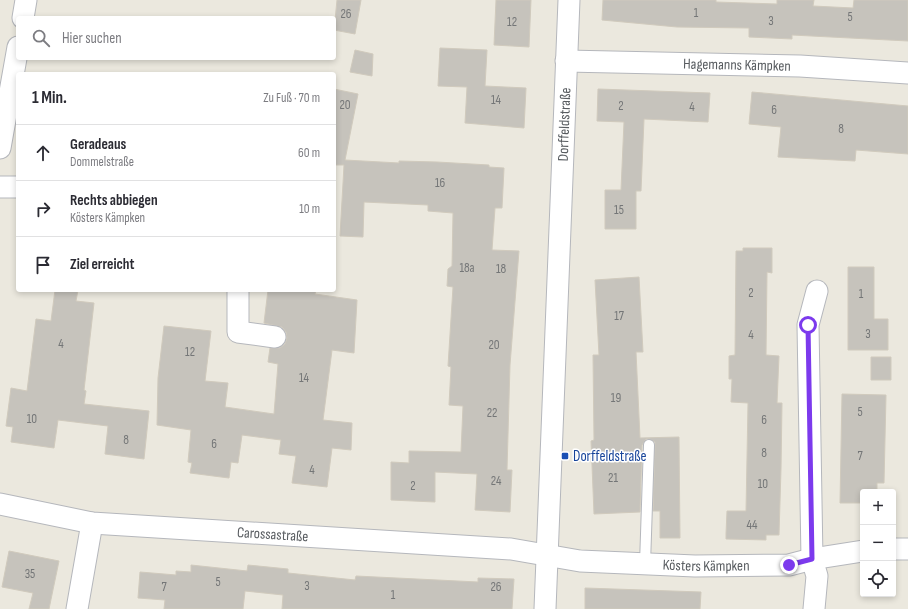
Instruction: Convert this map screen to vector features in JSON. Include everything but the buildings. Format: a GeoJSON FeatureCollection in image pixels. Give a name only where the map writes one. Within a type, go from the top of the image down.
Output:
{"type":"FeatureCollection","features":[{"type":"Feature","properties":{"kind":"street"},"geometry":{"type":"LineString","coordinates":[[23,16],[26,0]]}},
{"type":"Feature","properties":{"kind":"street","name":"Dorffeldstraße"},"geometry":{"type":"LineString","coordinates":[[545,609],[569,0]]}},
{"type":"Feature","properties":{"kind":"street"},"geometry":{"type":"LineString","coordinates":[[0,148],[16,58]]}},
{"type":"Feature","properties":{"kind":"street","name":"Hagemanns Kämpken"},"geometry":{"type":"LineString","coordinates":[[566,61],[800,66],[908,73]]}},
{"type":"Feature","properties":{"kind":"street"},"geometry":{"type":"LineString","coordinates":[[0,187],[16,186]]}},
{"type":"Feature","properties":{"kind":"street"},"geometry":{"type":"LineString","coordinates":[[814,609],[817,576],[812,559],[808,325],[817,291]]}},
{"type":"Feature","properties":{"kind":"street"},"geometry":{"type":"LineString","coordinates":[[238,292],[238,332],[275,337]]}},
{"type":"Feature","properties":{"kind":"street","name":"Carossastraße"},"geometry":{"type":"LineString","coordinates":[[0,504],[92,523],[511,549],[548,555]]}},
{"type":"Feature","properties":{"kind":"street"},"geometry":{"type":"LineString","coordinates":[[77,609],[92,523]]}},
{"type":"Feature","properties":{"kind":"street"},"geometry":{"type":"LineString","coordinates":[[896,550],[908,549]]}},
{"type":"Feature","properties":{"kind":"street","name":"Kösters Kämpken"},"geometry":{"type":"LineString","coordinates":[[548,555],[580,561],[645,564],[695,566],[789,565],[812,559],[860,551]]}},
{"type":"Feature","properties":{"kind":"lane"},"geometry":{"type":"LineString","coordinates":[[645,564],[649,445]]}},
{"type":"Feature","properties":{"kind":"place","name":"Dorffeldstraße"},"geometry":{"type":"Point","coordinates":[565,456]}},
{"type":"Feature","properties":{"kind":"route"},"geometry":{"type":"LineString","coordinates":[[789,565],[812,559],[808,325]]}}]}
